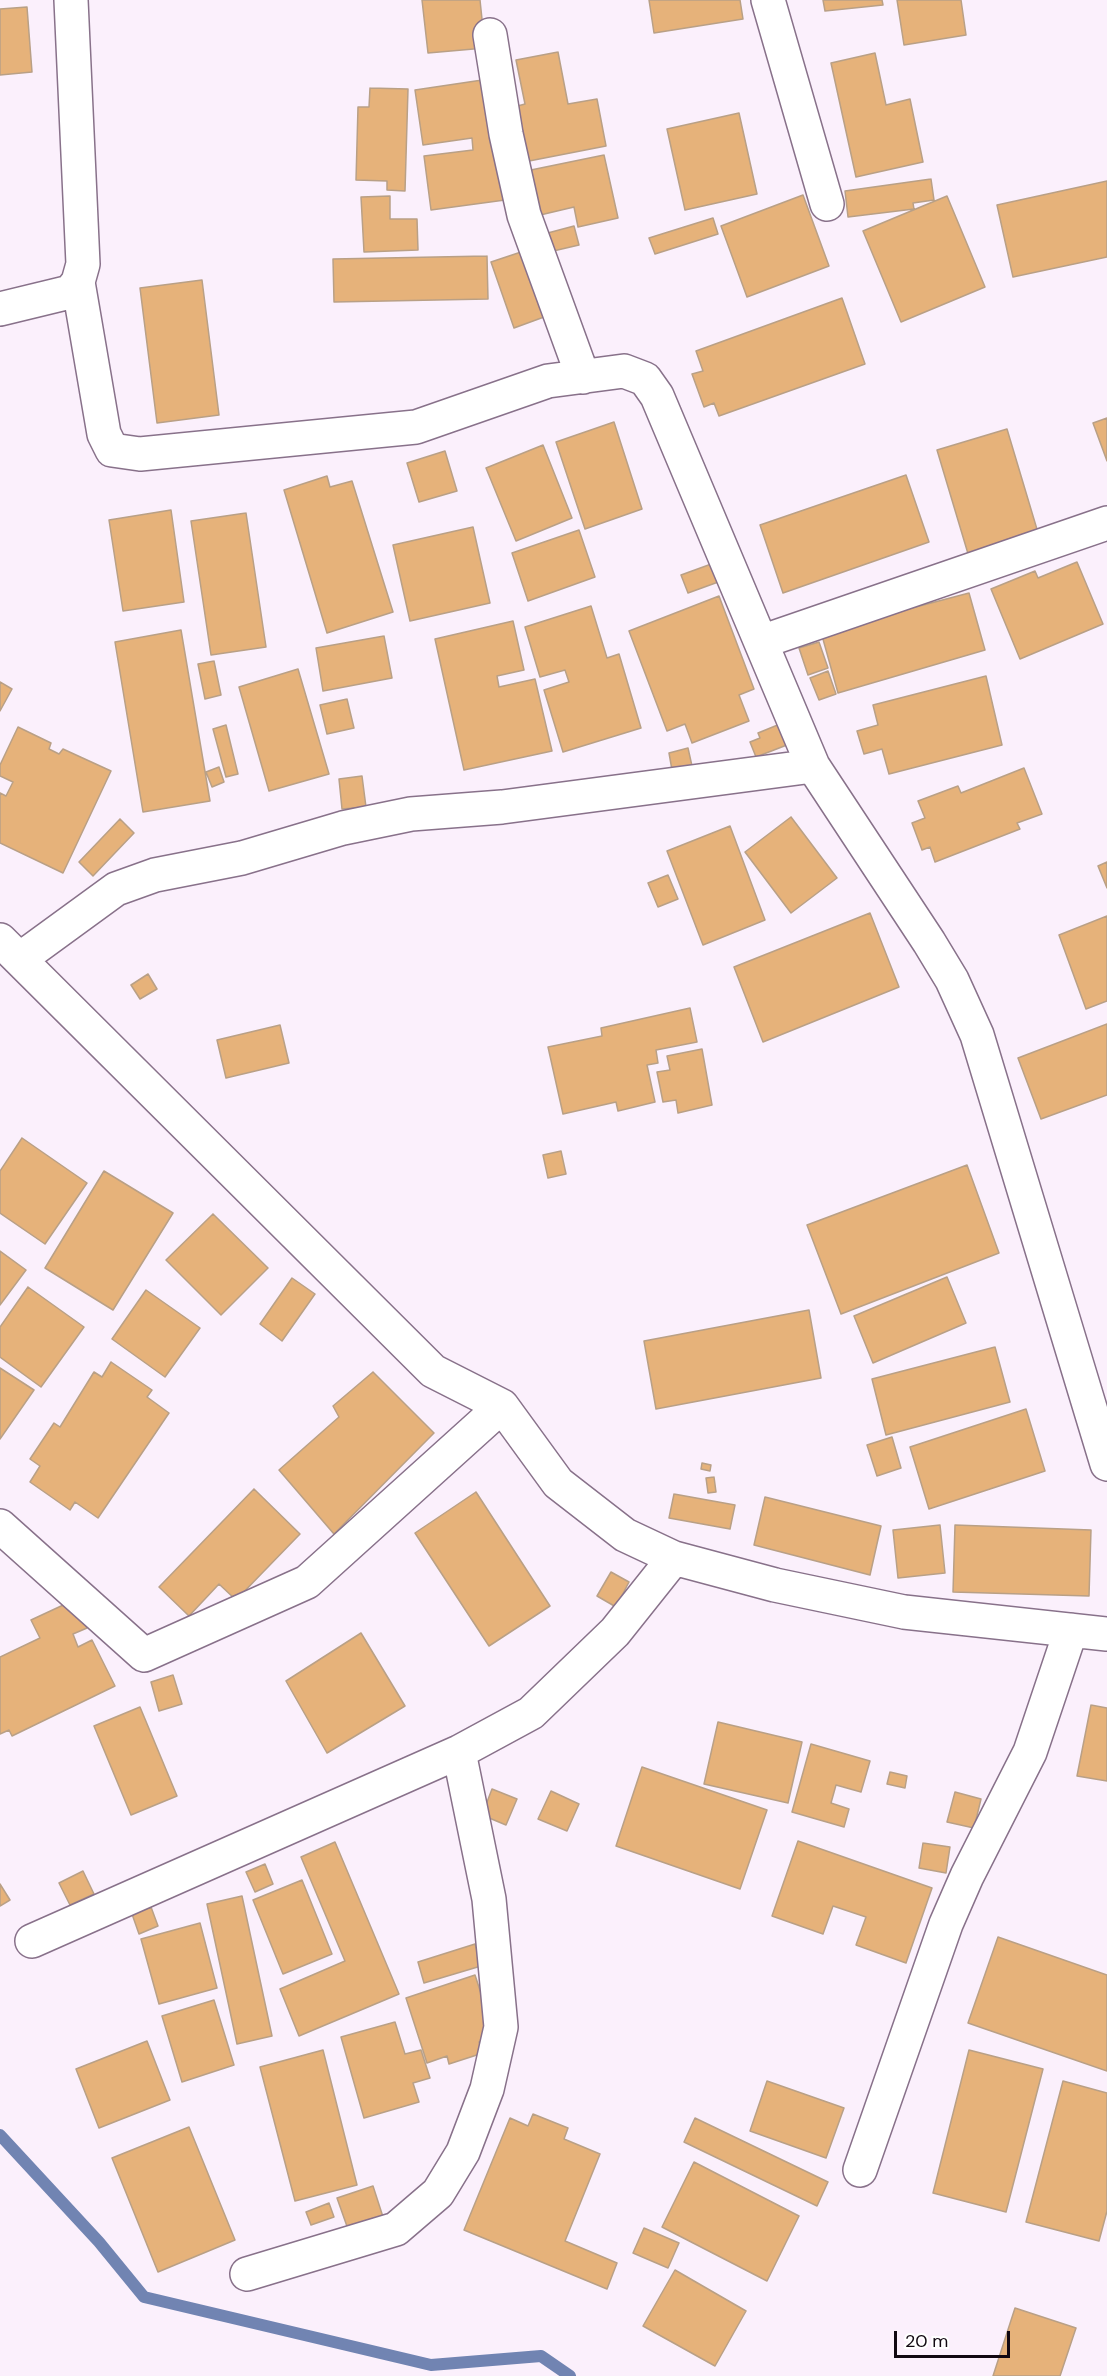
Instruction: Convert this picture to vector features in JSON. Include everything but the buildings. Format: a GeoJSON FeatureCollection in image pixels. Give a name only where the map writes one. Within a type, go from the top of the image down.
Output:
{"type":"FeatureCollection","features":[{"type":"Feature","properties":{"kind":"street"},"geometry":{"type":"LineString","coordinates":[[0,309],[70,292],[78,282],[83,264],[71,0]]}},
{"type":"Feature","properties":{"kind":"street"},"geometry":{"type":"LineString","coordinates":[[768,0],[827,204]]}},
{"type":"Feature","properties":{"kind":"street"},"geometry":{"type":"LineString","coordinates":[[490,35],[506,134],[524,214],[583,377]]}},
{"type":"Feature","properties":{"kind":"street"},"geometry":{"type":"LineString","coordinates":[[78,282],[104,434],[112,450],[140,453],[416,427],[548,381],[624,371],[645,379],[657,396],[813,766],[929,942],[952,980],[977,1035],[1107,1464]]}},
{"type":"Feature","properties":{"kind":"street"},"geometry":{"type":"LineString","coordinates":[[761,642],[1107,523]]}},
{"type":"Feature","properties":{"kind":"street"},"geometry":{"type":"LineString","coordinates":[[813,766],[502,807],[411,814],[344,828],[242,858],[155,875],[116,889],[10,949],[434,1371],[502,1406],[558,1484],[625,1535],[674,1558],[775,1585],[904,1612],[1107,1634]]}},
{"type":"Feature","properties":{"kind":"street"},"geometry":{"type":"LineString","coordinates":[[0,1526],[144,1655],[307,1582],[502,1406]]}},
{"type":"Feature","properties":{"kind":"street"},"geometry":{"type":"LineString","coordinates":[[32,1941],[459,1752],[531,1713],[615,1632],[674,1558]]}},
{"type":"Feature","properties":{"kind":"street"},"geometry":{"type":"LineString","coordinates":[[860,2170],[946,1924],[967,1876],[1030,1752],[1071,1630]]}},
{"type":"Feature","properties":{"kind":"street"},"geometry":{"type":"LineString","coordinates":[[248,2274],[396,2229],[438,2193],[463,2152],[487,2089],[501,2027],[489,1899],[459,1752]]}},
{"type":"Feature","properties":{"kind":"waterway"},"geometry":{"type":"LineString","coordinates":[[0,2135],[99,2242],[144,2297],[431,2365],[541,2356],[570,2376]]}}]}
